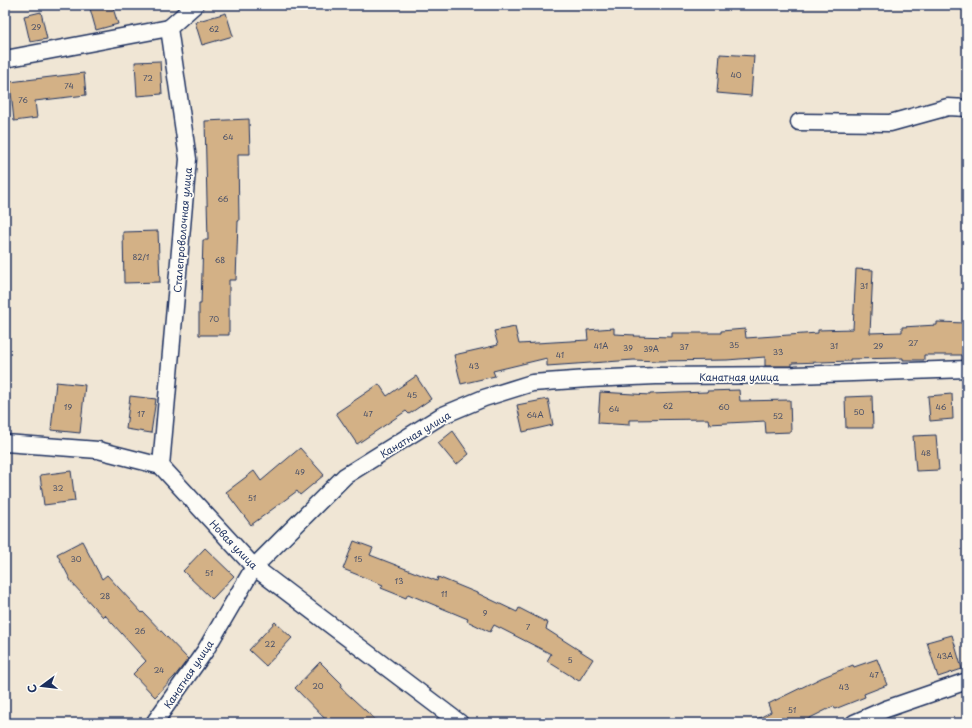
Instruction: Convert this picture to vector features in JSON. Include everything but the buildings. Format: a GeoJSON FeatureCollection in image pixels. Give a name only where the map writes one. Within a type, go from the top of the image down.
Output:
{"type":"FeatureCollection","features":[{"type":"Feature","properties":{"kind":"street"},"geometry":{"type":"LineString","coordinates":[[5,59],[169,28],[195,5]]}},
{"type":"Feature","properties":{"kind":"street","name":"Сталепроволочная улица"},"geometry":{"type":"LineString","coordinates":[[161,466],[188,159],[169,28]]}},
{"type":"Feature","properties":{"kind":"street"},"geometry":{"type":"LineString","coordinates":[[799,122],[890,123],[948,107],[967,108]]}},
{"type":"Feature","properties":{"kind":"street","name":"Канатная улица"},"geometry":{"type":"LineString","coordinates":[[154,723],[205,651],[254,567],[345,476],[441,416],[484,398],[532,383],[656,376],[795,375],[967,369]]}},
{"type":"Feature","properties":{"kind":"street"},"geometry":{"type":"LineString","coordinates":[[5,443],[98,450],[161,466]]}},
{"type":"Feature","properties":{"kind":"street","name":"Новая улица"},"geometry":{"type":"LineString","coordinates":[[161,466],[254,567],[460,723]]}},
{"type":"Feature","properties":{"kind":"street"},"geometry":{"type":"LineString","coordinates":[[854,723],[886,709],[967,681]]}}]}
